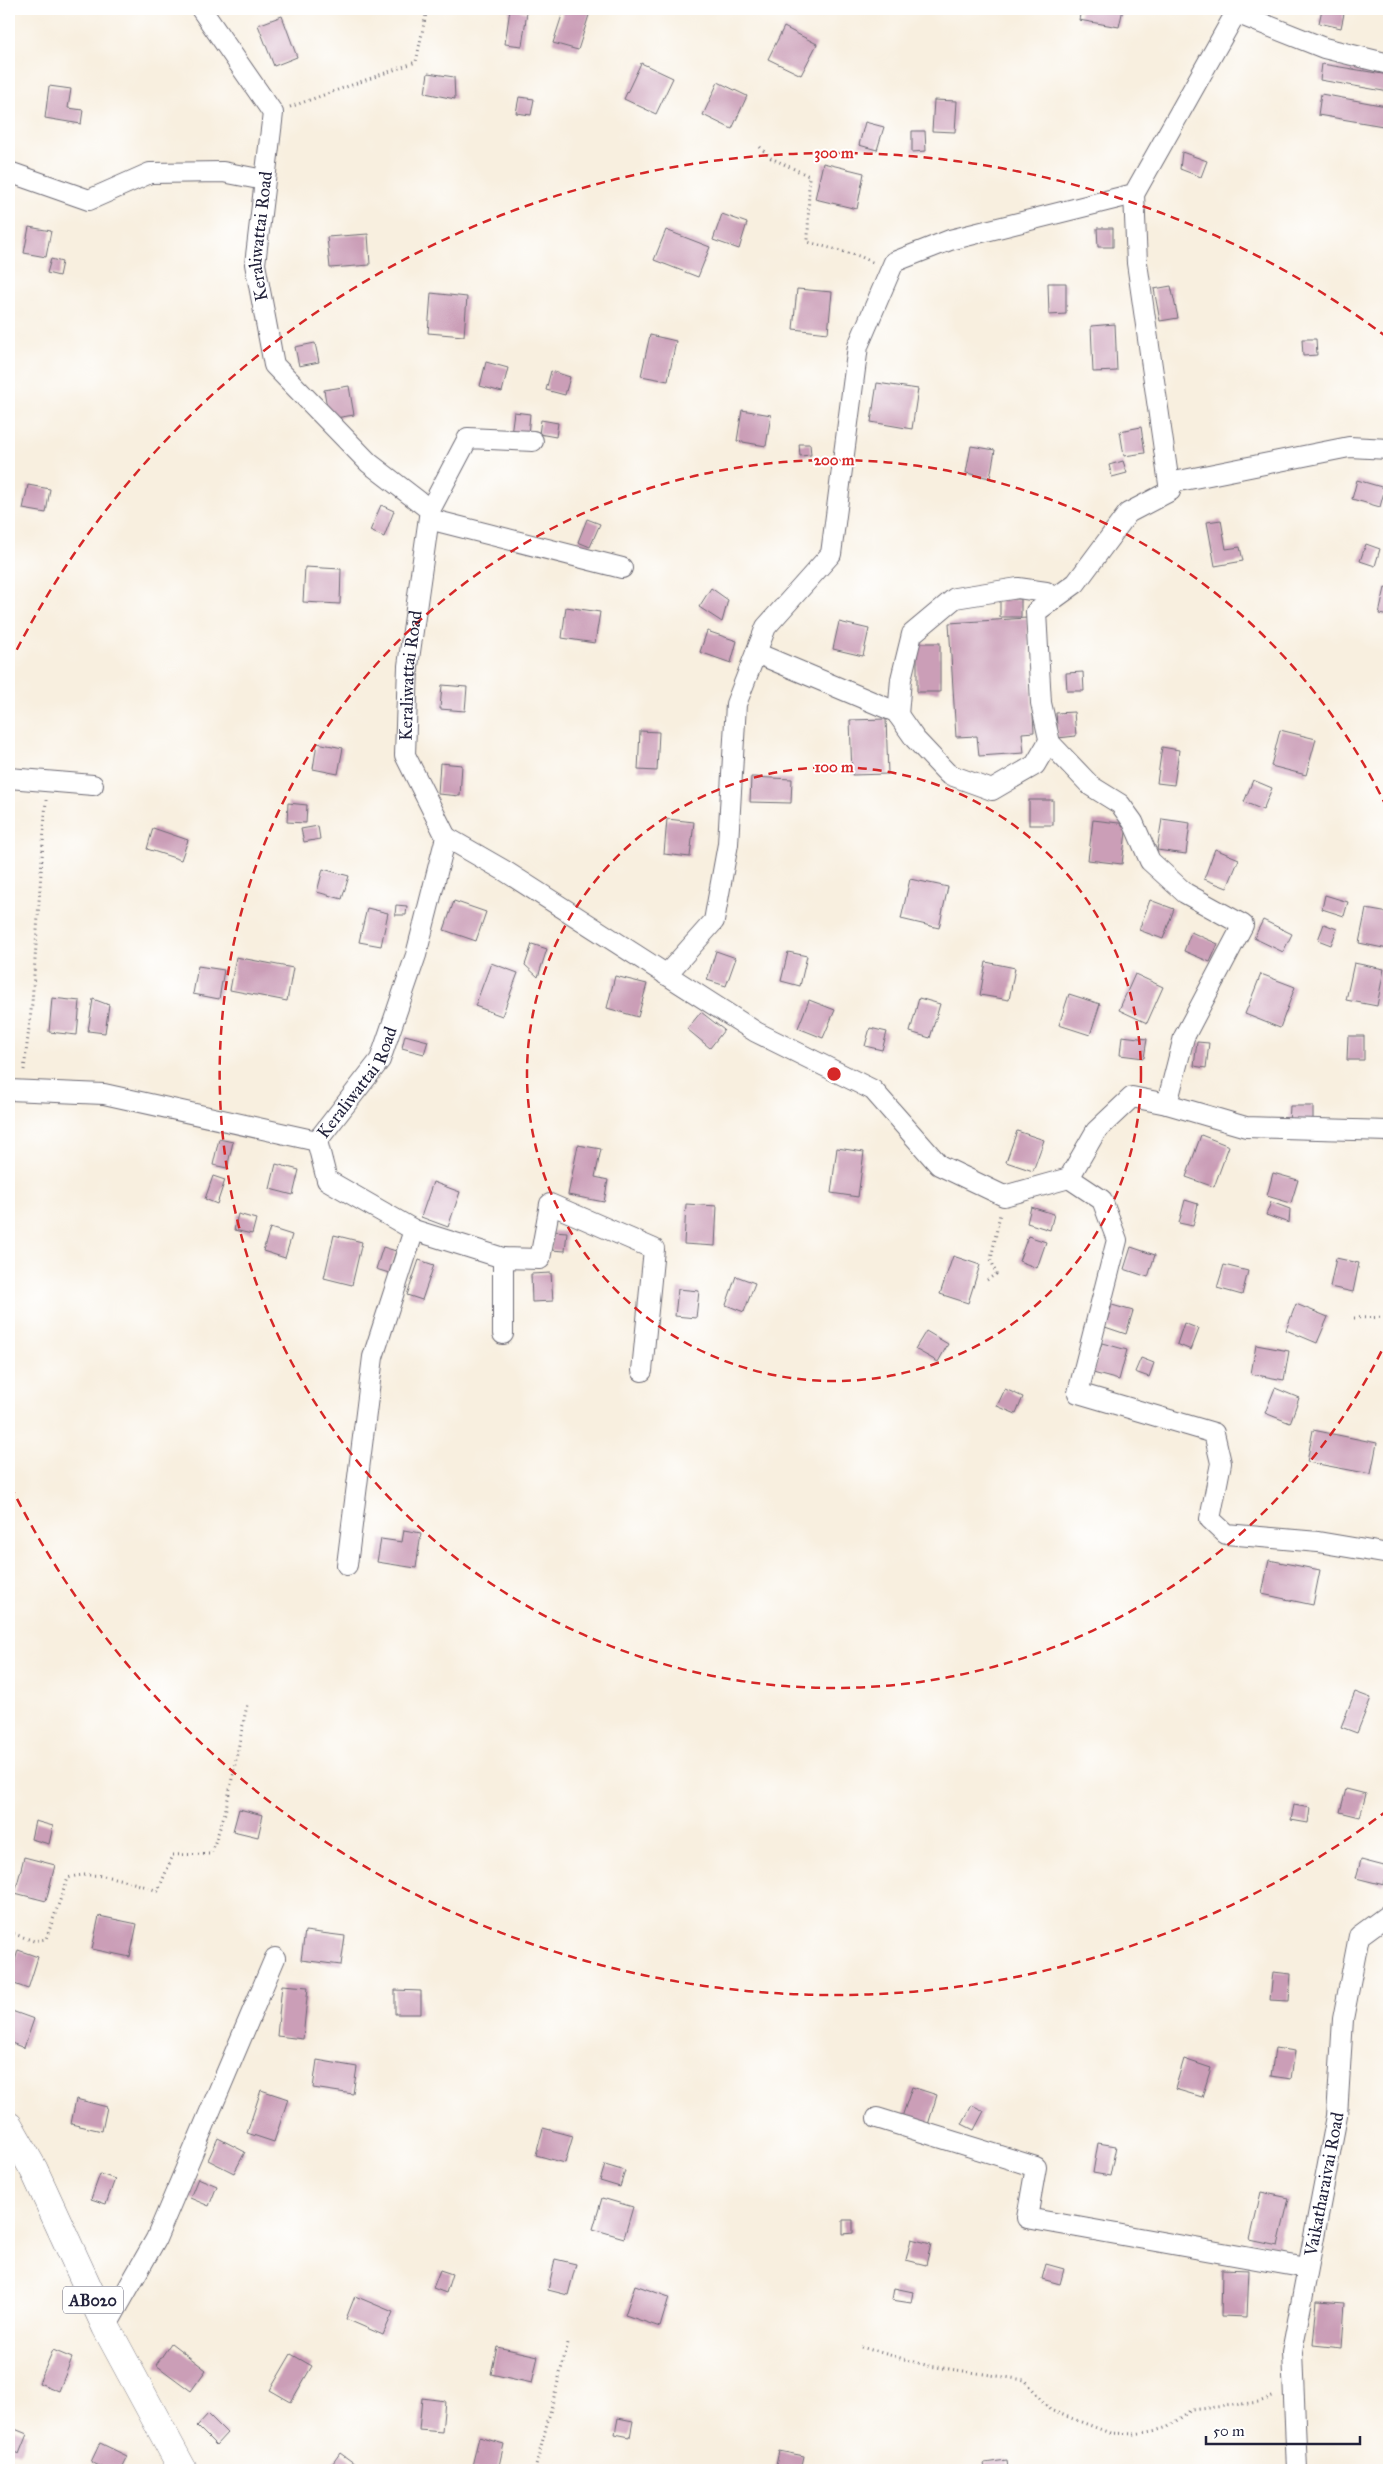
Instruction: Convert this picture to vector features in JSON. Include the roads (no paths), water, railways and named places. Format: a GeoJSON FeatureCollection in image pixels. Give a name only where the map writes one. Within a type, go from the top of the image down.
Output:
{"type":"FeatureCollection","features":[{"type":"Feature","properties":{"kind":"main road","name":"AB020"},"geometry":{"type":"LineString","coordinates":[[9,2126],[34,2170],[106,2327],[183,2470]]}},
{"type":"Feature","properties":{"kind":"street","name":"Keraliwattai Road"},"geometry":{"type":"LineString","coordinates":[[15,1091],[104,1094],[317,1141],[380,1060],[416,955],[446,837],[405,755],[408,666],[429,515],[369,463],[274,365],[255,264],[273,113],[201,9]]}},
{"type":"Feature","properties":{"kind":"street"},"geometry":{"type":"LineString","coordinates":[[1167,1104],[1184,1037],[1243,925],[1185,893],[1150,861],[1133,822],[1120,804],[1091,786],[1049,740],[1040,703],[1036,612],[1076,583],[1128,513],[1170,491],[1137,263],[1134,194],[1237,11],[1324,48],[1389,64]]}},
{"type":"Feature","properties":{"kind":"street"},"geometry":{"type":"LineString","coordinates":[[9,172],[89,200],[150,173],[223,172],[264,180]]}},
{"type":"Feature","properties":{"kind":"street"},"geometry":{"type":"LineString","coordinates":[[666,975],[714,921],[728,844],[736,704],[766,627],[831,554],[858,346],[894,262],[950,240],[1134,194]]}},
{"type":"Feature","properties":{"kind":"street"},"geometry":{"type":"LineString","coordinates":[[533,441],[468,438],[429,515],[622,568]]}},
{"type":"Feature","properties":{"kind":"street"},"geometry":{"type":"LineString","coordinates":[[1169,483],[1349,447],[1389,448]]}},
{"type":"Feature","properties":{"kind":"street"},"geometry":{"type":"LineString","coordinates":[[898,715],[901,678],[912,634],[955,598],[1018,588],[1046,592],[1052,601]]}},
{"type":"Feature","properties":{"kind":"street"},"geometry":{"type":"LineString","coordinates":[[756,652],[896,712],[915,739],[948,774],[992,790],[1035,765],[1049,740]]}},
{"type":"Feature","properties":{"kind":"street"},"geometry":{"type":"LineString","coordinates":[[9,778],[93,785]]}},
{"type":"Feature","properties":{"kind":"street"},"geometry":{"type":"LineString","coordinates":[[446,837],[505,871],[756,1032],[873,1090],[940,1165],[1004,1196],[1069,1178],[1096,1131],[1132,1097],[1167,1104],[1246,1126],[1389,1131]]}},
{"type":"Feature","properties":{"kind":"street"},"geometry":{"type":"LineString","coordinates":[[317,1141],[327,1180],[414,1230],[503,1258],[540,1259],[550,1204],[654,1249],[642,1371]]}},
{"type":"Feature","properties":{"kind":"street"},"geometry":{"type":"LineString","coordinates":[[1069,1178],[1102,1200],[1117,1240],[1078,1393],[1214,1433],[1220,1463],[1210,1519],[1226,1534],[1318,1542],[1389,1554]]}},
{"type":"Feature","properties":{"kind":"street"},"geometry":{"type":"LineString","coordinates":[[348,1565],[373,1357],[414,1230]]}},
{"type":"Feature","properties":{"kind":"street"},"geometry":{"type":"LineString","coordinates":[[503,1258],[503,1334]]}},
{"type":"Feature","properties":{"kind":"street","name":"Vaikatharaivai Road"},"geometry":{"type":"LineString","coordinates":[[1297,2470],[1292,2352],[1337,2116],[1342,2018],[1359,1936],[1389,1914]]}},
{"type":"Feature","properties":{"kind":"street"},"geometry":{"type":"LineString","coordinates":[[106,2327],[156,2239],[276,1958]]}},
{"type":"Feature","properties":{"kind":"street"},"geometry":{"type":"LineString","coordinates":[[877,2118],[1036,2167],[1027,2218],[1307,2268]]}}]}
